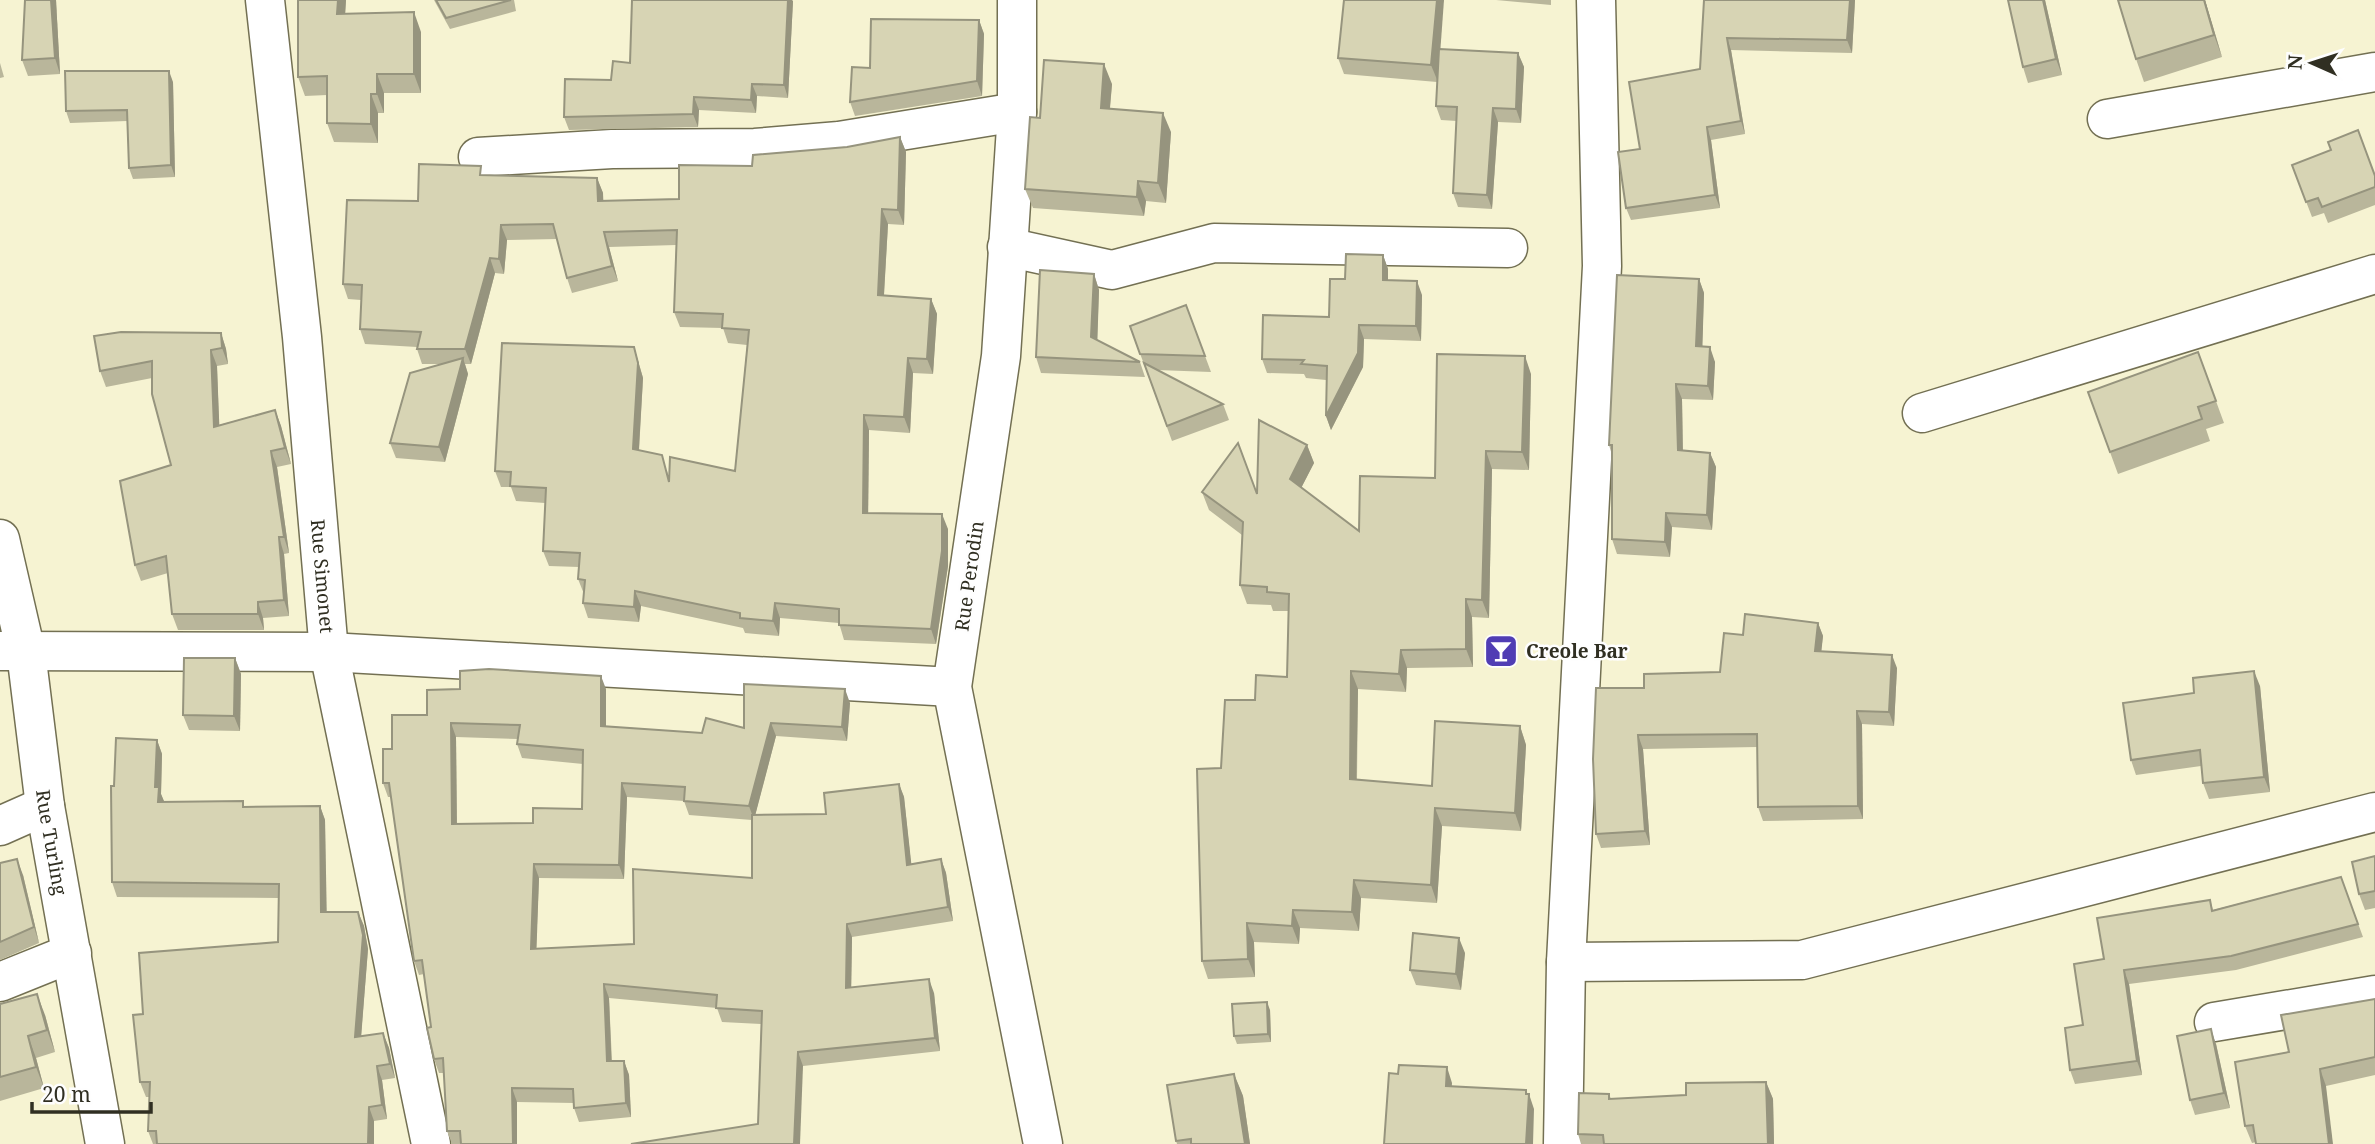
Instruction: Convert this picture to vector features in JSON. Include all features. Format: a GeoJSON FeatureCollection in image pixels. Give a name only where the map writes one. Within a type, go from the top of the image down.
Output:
{"type":"FeatureCollection","features":[{"type":"Feature","properties":{"kind":"street","name":"Rue Simonet"},"geometry":{"type":"LineString","coordinates":[[265,0],[302,337],[329,652],[431,1144]]}},
{"type":"Feature","properties":{"kind":"street","name":"Rue Perodin"},"geometry":{"type":"LineString","coordinates":[[1017,0],[1017,112],[1001,356],[952,687],[1043,1144]]}},
{"type":"Feature","properties":{"kind":"street"},"geometry":{"type":"LineString","coordinates":[[1563,1144],[1566,962],[1602,266],[1596,0]]}},
{"type":"Feature","properties":{"kind":"street"},"geometry":{"type":"LineString","coordinates":[[2107,119],[2375,72]]}},
{"type":"Feature","properties":{"kind":"street"},"geometry":{"type":"LineString","coordinates":[[478,157],[612,149],[755,148],[827,142],[1017,112]]}},
{"type":"Feature","properties":{"kind":"street"},"geometry":{"type":"LineString","coordinates":[[1007,247],[1112,270],[1214,243],[1508,248]]}},
{"type":"Feature","properties":{"kind":"street"},"geometry":{"type":"LineString","coordinates":[[1922,413],[2375,274]]}},
{"type":"Feature","properties":{"kind":"street","name":"Rue Turling"},"geometry":{"type":"LineString","coordinates":[[0,539],[13,652],[45,806],[105,1144]]}},
{"type":"Feature","properties":{"kind":"street"},"geometry":{"type":"LineString","coordinates":[[13,652],[329,652],[952,687]]}},
{"type":"Feature","properties":{"kind":"street"},"geometry":{"type":"LineString","coordinates":[[0,826],[45,806]]}},
{"type":"Feature","properties":{"kind":"street"},"geometry":{"type":"LineString","coordinates":[[1566,962],[1802,960],[2375,812]]}},
{"type":"Feature","properties":{"kind":"street"},"geometry":{"type":"LineString","coordinates":[[0,982],[72,953]]}},
{"type":"Feature","properties":{"kind":"street"},"geometry":{"type":"LineString","coordinates":[[2214,1022],[2375,995]]}},
{"type":"Feature","properties":{"kind":"building"},"geometry":{"type":"Polygon","coordinates":[[[25,0],[51,0],[55,58],[22,60],[25,0]]]}},
{"type":"Feature","properties":{"kind":"building"},"geometry":{"type":"Polygon","coordinates":[[[298,0],[338,0],[337,14],[414,12],[414,74],[377,74],[377,94],[371,94],[371,124],[327,123],[327,76],[298,77],[298,0]]]}},
{"type":"Feature","properties":{"kind":"building"},"geometry":{"type":"Polygon","coordinates":[[[436,0],[511,0],[446,18],[436,0]]]}},
{"type":"Feature","properties":{"kind":"building"},"geometry":{"type":"Polygon","coordinates":[[[632,0],[788,0],[784,85],[752,84],[751,100],[694,97],[693,114],[564,117],[565,79],[611,80],[613,61],[630,63],[632,0]]]}},
{"type":"Feature","properties":{"kind":"building"},"geometry":{"type":"Polygon","coordinates":[[[1344,0],[1437,0],[1431,65],[1338,58],[1344,0]]]}},
{"type":"Feature","properties":{"kind":"building"},"geometry":{"type":"Polygon","coordinates":[[[1704,0],[1850,0],[1847,40],[1727,38],[1741,121],[1707,127],[1715,195],[1626,208],[1618,152],[1640,149],[1629,82],[1700,69],[1704,0]]]}},
{"type":"Feature","properties":{"kind":"building"},"geometry":{"type":"Polygon","coordinates":[[[2008,0],[2043,0],[2056,59],[2023,67],[2008,0]]]}},
{"type":"Feature","properties":{"kind":"building"},"geometry":{"type":"Polygon","coordinates":[[[2118,0],[2204,0],[2214,35],[2136,59],[2118,0]]]}},
{"type":"Feature","properties":{"kind":"building"},"geometry":{"type":"Polygon","coordinates":[[[871,19],[979,20],[977,81],[850,102],[852,67],[870,68],[871,19]]]}},
{"type":"Feature","properties":{"kind":"building"},"geometry":{"type":"Polygon","coordinates":[[[1439,49],[1518,53],[1516,109],[1493,108],[1487,195],[1453,193],[1457,107],[1436,106],[1439,49]]]}},
{"type":"Feature","properties":{"kind":"building"},"geometry":{"type":"Polygon","coordinates":[[[1044,60],[1104,64],[1101,108],[1163,113],[1158,183],[1138,181],[1137,197],[1025,189],[1030,117],[1040,118],[1044,60]]]}},
{"type":"Feature","properties":{"kind":"building"},"geometry":{"type":"Polygon","coordinates":[[[65,71],[169,71],[171,165],[129,168],[127,110],[66,111],[65,71]]]}},
{"type":"Feature","properties":{"kind":"building"},"geometry":{"type":"Polygon","coordinates":[[[2358,130],[2375,176],[2375,187],[2322,207],[2318,198],[2306,202],[2292,165],[2331,150],[2328,142],[2358,130]]]}},
{"type":"Feature","properties":{"kind":"building"},"geometry":{"type":"Polygon","coordinates":[[[900,137],[898,210],[882,209],[878,295],[931,299],[927,359],[908,358],[904,417],[864,415],[863,513],[942,514],[942,551],[931,629],[839,625],[839,609],[775,603],[773,621],[740,618],[740,613],[635,591],[634,607],[583,603],[585,580],[578,579],[580,553],[543,551],[546,488],[510,486],[511,472],[495,471],[502,343],[634,347],[638,363],[633,449],[662,455],[669,482],[670,457],[735,471],[749,330],[722,328],[723,314],[674,312],[677,230],[604,232],[612,266],[567,278],[553,224],[501,225],[499,259],[490,258],[465,349],[417,349],[421,332],[360,329],[362,285],[343,284],[347,200],[418,201],[419,164],[481,166],[480,175],[597,178],[598,201],[679,199],[679,165],[752,166],[753,155],[847,147],[900,137]]]}},
{"type":"Feature","properties":{"kind":"building"},"geometry":{"type":"Polygon","coordinates":[[[1346,254],[1383,255],[1383,280],[1417,281],[1416,326],[1359,325],[1358,353],[1326,416],[1327,366],[1301,364],[1304,360],[1262,359],[1263,315],[1329,317],[1330,279],[1345,279],[1346,254]]]}},
{"type":"Feature","properties":{"kind":"building"},"geometry":{"type":"Polygon","coordinates":[[[1040,270],[1094,274],[1091,337],[1140,362],[1036,357],[1040,270]]]}},
{"type":"Feature","properties":{"kind":"building"},"geometry":{"type":"Polygon","coordinates":[[[1617,275],[1699,279],[1696,346],[1710,347],[1708,386],[1676,384],[1678,450],[1710,453],[1707,515],[1666,513],[1665,542],[1612,539],[1612,445],[1609,445],[1617,275]]]}},
{"type":"Feature","properties":{"kind":"building"},"geometry":{"type":"Polygon","coordinates":[[[1186,305],[1205,356],[1140,354],[1130,326],[1186,305]]]}},
{"type":"Feature","properties":{"kind":"building"},"geometry":{"type":"Polygon","coordinates":[[[121,332],[221,333],[222,348],[211,350],[214,427],[275,410],[285,448],[271,451],[284,537],[279,537],[284,600],[258,602],[258,614],[172,614],[166,556],[135,565],[120,481],[171,465],[152,394],[152,361],[100,371],[94,336],[121,332]]]}},
{"type":"Feature","properties":{"kind":"building"},"geometry":{"type":"Polygon","coordinates":[[[2198,352],[2216,401],[2198,407],[2202,419],[2110,452],[2088,392],[2198,352]]]}},
{"type":"Feature","properties":{"kind":"building"},"geometry":{"type":"Polygon","coordinates":[[[1437,354],[1525,356],[1522,452],[1486,451],[1482,600],[1466,599],[1466,649],[1401,650],[1399,674],[1351,671],[1350,779],[1432,786],[1435,721],[1520,726],[1515,813],[1435,808],[1431,885],[1354,880],[1352,912],[1293,910],[1292,926],[1247,923],[1248,959],[1202,961],[1197,769],[1221,768],[1225,700],[1255,700],[1256,675],[1287,677],[1289,594],[1267,592],[1267,587],[1240,585],[1243,522],[1202,492],[1238,443],[1257,494],[1259,420],[1307,445],[1290,479],[1359,531],[1360,476],[1435,478],[1437,354]]]}},
{"type":"Feature","properties":{"kind":"building"},"geometry":{"type":"Polygon","coordinates":[[[463,358],[439,447],[390,443],[410,373],[463,358]]]}},
{"type":"Feature","properties":{"kind":"building"},"geometry":{"type":"Polygon","coordinates":[[[1144,363],[1223,404],[1167,426],[1144,363]]]}},
{"type":"Feature","properties":{"kind":"building"},"geometry":{"type":"Polygon","coordinates":[[[1745,614],[1818,623],[1815,651],[1892,655],[1889,712],[1857,711],[1858,806],[1758,807],[1757,734],[1638,735],[1645,831],[1596,834],[1593,759],[1596,688],[1644,688],[1644,674],[1720,672],[1724,633],[1743,635],[1745,614]]]}},
{"type":"Feature","properties":{"kind":"building"},"geometry":{"type":"Polygon","coordinates":[[[184,658],[235,658],[234,716],[183,715],[184,658]]]}},
{"type":"Feature","properties":{"kind":"building"},"geometry":{"type":"Polygon","coordinates":[[[489,669],[601,676],[601,726],[702,733],[706,718],[744,728],[744,684],[845,689],[842,727],[771,723],[749,806],[684,801],[685,787],[622,783],[619,865],[534,864],[531,949],[634,944],[633,869],[752,878],[752,815],[826,814],[824,793],[899,784],[907,865],[941,859],[948,907],[847,924],[846,988],[929,979],[935,1038],[798,1052],[794,1144],[631,1144],[758,1124],[762,1011],[716,1008],[717,995],[604,984],[607,1061],[624,1061],[626,1103],[574,1108],[573,1089],[512,1088],[513,1144],[461,1144],[460,1131],[447,1131],[443,1058],[434,1059],[427,1028],[431,1027],[422,960],[414,961],[389,783],[383,783],[383,749],[392,749],[392,715],[427,715],[427,690],[460,689],[460,671],[489,669]],[[451,723],[452,824],[533,823],[533,808],[582,809],[583,750],[517,744],[520,725],[451,723]]]}},
{"type":"Feature","properties":{"kind":"building"},"geometry":{"type":"Polygon","coordinates":[[[2254,671],[2264,777],[2203,783],[2200,750],[2131,760],[2123,703],[2194,693],[2193,678],[2254,671]]]}},
{"type":"Feature","properties":{"kind":"building"},"geometry":{"type":"Polygon","coordinates":[[[116,738],[157,740],[155,787],[159,787],[158,802],[243,801],[243,807],[320,806],[321,912],[358,912],[363,935],[355,1037],[383,1033],[390,1064],[377,1066],[382,1105],[369,1107],[368,1144],[157,1144],[156,1131],[148,1131],[150,1082],[140,1082],[133,1015],[143,1014],[139,953],[278,942],[279,884],[112,882],[111,786],[114,786],[116,738]]]}},
{"type":"Feature","properties":{"kind":"building"},"geometry":{"type":"Polygon","coordinates":[[[2375,856],[2375,891],[2359,894],[2352,862],[2375,856]]]}},
{"type":"Feature","properties":{"kind":"building"},"geometry":{"type":"Polygon","coordinates":[[[17,859],[34,927],[0,942],[0,863],[17,859]]]}},
{"type":"Feature","properties":{"kind":"building"},"geometry":{"type":"Polygon","coordinates":[[[2341,877],[2358,924],[2231,956],[2124,970],[2137,1061],[2070,1070],[2065,1028],[2083,1025],[2074,964],[2104,959],[2097,918],[2210,900],[2212,911],[2341,877]]]}},
{"type":"Feature","properties":{"kind":"building"},"geometry":{"type":"Polygon","coordinates":[[[1413,933],[1459,938],[1456,974],[1410,970],[1413,933]]]}},
{"type":"Feature","properties":{"kind":"building"},"geometry":{"type":"Polygon","coordinates":[[[37,994],[47,1030],[28,1036],[36,1067],[0,1077],[0,1004],[37,994]]]}},
{"type":"Feature","properties":{"kind":"building"},"geometry":{"type":"Polygon","coordinates":[[[2375,999],[2375,1057],[2320,1069],[2329,1144],[2256,1144],[2253,1125],[2245,1126],[2235,1062],[2289,1052],[2281,1015],[2375,999]]]}},
{"type":"Feature","properties":{"kind":"building"},"geometry":{"type":"Polygon","coordinates":[[[1267,1002],[1268,1034],[1234,1036],[1232,1004],[1267,1002]]]}},
{"type":"Feature","properties":{"kind":"building"},"geometry":{"type":"Polygon","coordinates":[[[2211,1029],[2224,1093],[2190,1100],[2177,1036],[2211,1029]]]}},
{"type":"Feature","properties":{"kind":"building"},"geometry":{"type":"Polygon","coordinates":[[[1399,1065],[1447,1067],[1446,1086],[1526,1090],[1526,1094],[1529,1094],[1526,1144],[1384,1144],[1389,1073],[1398,1074],[1399,1065]]]}},
{"type":"Feature","properties":{"kind":"building"},"geometry":{"type":"Polygon","coordinates":[[[1234,1074],[1245,1144],[1191,1144],[1191,1139],[1176,1141],[1167,1085],[1234,1074]]]}},
{"type":"Feature","properties":{"kind":"building"},"geometry":{"type":"Polygon","coordinates":[[[1766,1082],[1768,1144],[1604,1144],[1603,1135],[1578,1134],[1579,1093],[1609,1094],[1609,1099],[1686,1095],[1686,1083],[1766,1082]]]}},
{"type":"Feature","properties":{"kind":"place","name":"Creole Bar"},"geometry":{"type":"Point","coordinates":[1501,651]}}]}
